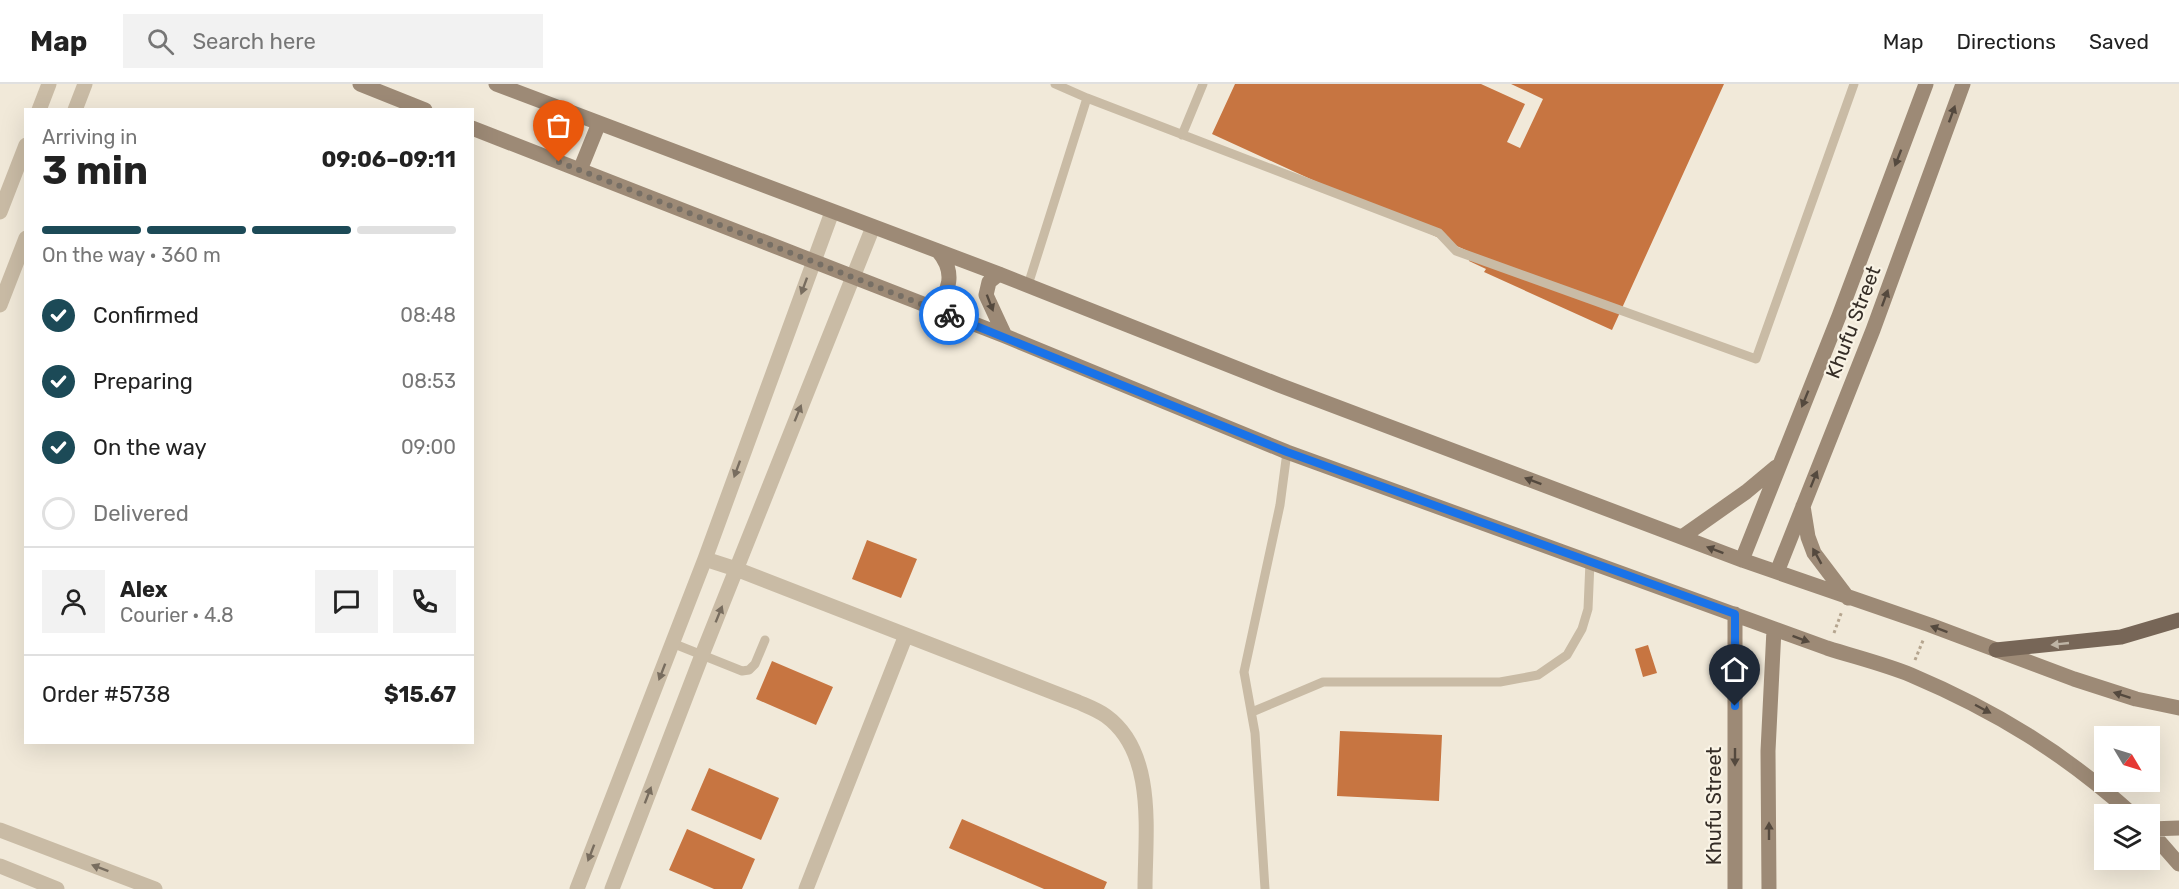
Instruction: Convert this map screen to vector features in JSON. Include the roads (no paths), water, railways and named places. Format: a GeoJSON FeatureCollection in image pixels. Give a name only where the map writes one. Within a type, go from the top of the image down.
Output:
{"type":"FeatureCollection","features":[{"type":"Feature","properties":{"kind":"main road"},"geometry":{"type":"LineString","coordinates":[[1996,650],[2121,637],[2179,620]]}},
{"type":"Feature","properties":{"kind":"street"},"geometry":{"type":"LineString","coordinates":[[40,108],[48,84]]}},
{"type":"Feature","properties":{"kind":"street"},"geometry":{"type":"LineString","coordinates":[[76,108],[85,84]]}},
{"type":"Feature","properties":{"kind":"street"},"geometry":{"type":"LineString","coordinates":[[360,84],[420,108]]}},
{"type":"Feature","properties":{"kind":"street"},"geometry":{"type":"LineString","coordinates":[[496,84],[1028,285],[1279,385],[1742,560],[2094,686],[2136,699],[2179,708]]}},
{"type":"Feature","properties":{"kind":"street","name":"Khufu Street"},"geometry":{"type":"LineString","coordinates":[[1742,560],[1839,316],[1926,84]]}},
{"type":"Feature","properties":{"kind":"street","name":"Khufu Street"},"geometry":{"type":"LineString","coordinates":[[1777,572],[1873,330],[1963,84]]}},
{"type":"Feature","properties":{"kind":"street"},"geometry":{"type":"LineString","coordinates":[[580,171],[598,123]]}},
{"type":"Feature","properties":{"kind":"street"},"geometry":{"type":"LineString","coordinates":[[474,129],[1005,336],[1287,452],[1827,648],[1909,674],[1980,707],[2051,748],[2121,804]]}},
{"type":"Feature","properties":{"kind":"street"},"geometry":{"type":"LineString","coordinates":[[0,212],[24,150]]}},
{"type":"Feature","properties":{"kind":"street"},"geometry":{"type":"LineString","coordinates":[[577,889],[705,559],[832,212]]}},
{"type":"Feature","properties":{"kind":"street"},"geometry":{"type":"LineString","coordinates":[[612,889],[736,569],[873,227]]}},
{"type":"Feature","properties":{"kind":"street"},"geometry":{"type":"LineString","coordinates":[[0,305],[24,243]]}},
{"type":"Feature","properties":{"kind":"street"},"geometry":{"type":"LineString","coordinates":[[931,308],[945,295],[950,277],[948,267],[938,251]]}},
{"type":"Feature","properties":{"kind":"street"},"geometry":{"type":"LineString","coordinates":[[999,274],[989,282],[986,295],[1005,336]]}},
{"type":"Feature","properties":{"kind":"street"},"geometry":{"type":"LineString","coordinates":[[1682,537],[1746,492],[1778,465]]}},
{"type":"Feature","properties":{"kind":"street"},"geometry":{"type":"LineString","coordinates":[[1803,506],[1808,537],[1814,553],[1848,598]]}},
{"type":"Feature","properties":{"kind":"street"},"geometry":{"type":"LineString","coordinates":[[705,559],[1078,702],[1107,716],[1129,740],[1141,768],[1145,800],[1145,889]]}},
{"type":"Feature","properties":{"kind":"street","name":"Khufu Street"},"geometry":{"type":"LineString","coordinates":[[1735,614],[1735,889]]}},
{"type":"Feature","properties":{"kind":"street"},"geometry":{"type":"LineString","coordinates":[[1769,889],[1768,751],[1774,629]]}},
{"type":"Feature","properties":{"kind":"street"},"geometry":{"type":"LineString","coordinates":[[806,889],[906,635]]}},
{"type":"Feature","properties":{"kind":"street"},"geometry":{"type":"LineString","coordinates":[[2160,829],[2179,828]]}},
{"type":"Feature","properties":{"kind":"street"},"geometry":{"type":"LineString","coordinates":[[0,830],[155,889]]}},
{"type":"Feature","properties":{"kind":"street"},"geometry":{"type":"LineString","coordinates":[[2160,842],[2179,864]]}},
{"type":"Feature","properties":{"kind":"street"},"geometry":{"type":"LineString","coordinates":[[0,866],[57,889]]}},
{"type":"Feature","properties":{"kind":"lane"},"geometry":{"type":"LineString","coordinates":[[1055,84],[1439,233],[1456,251],[1756,359],[1854,84]]}},
{"type":"Feature","properties":{"kind":"lane"},"geometry":{"type":"LineString","coordinates":[[1182,135],[1203,84]]}},
{"type":"Feature","properties":{"kind":"lane"},"geometry":{"type":"LineString","coordinates":[[1028,285],[1087,98]]}},
{"type":"Feature","properties":{"kind":"lane"},"geometry":{"type":"LineString","coordinates":[[1265,889],[1255,733],[1244,672],[1280,505],[1287,452]]}},
{"type":"Feature","properties":{"kind":"lane"},"geometry":{"type":"LineString","coordinates":[[1252,712],[1323,682],[1500,682],[1538,675],[1567,655],[1582,629],[1588,609],[1590,562]]}},
{"type":"Feature","properties":{"kind":"lane"},"geometry":{"type":"LineString","coordinates":[[672,643],[742,671],[749,670],[755,664],[765,640]]}}]}
